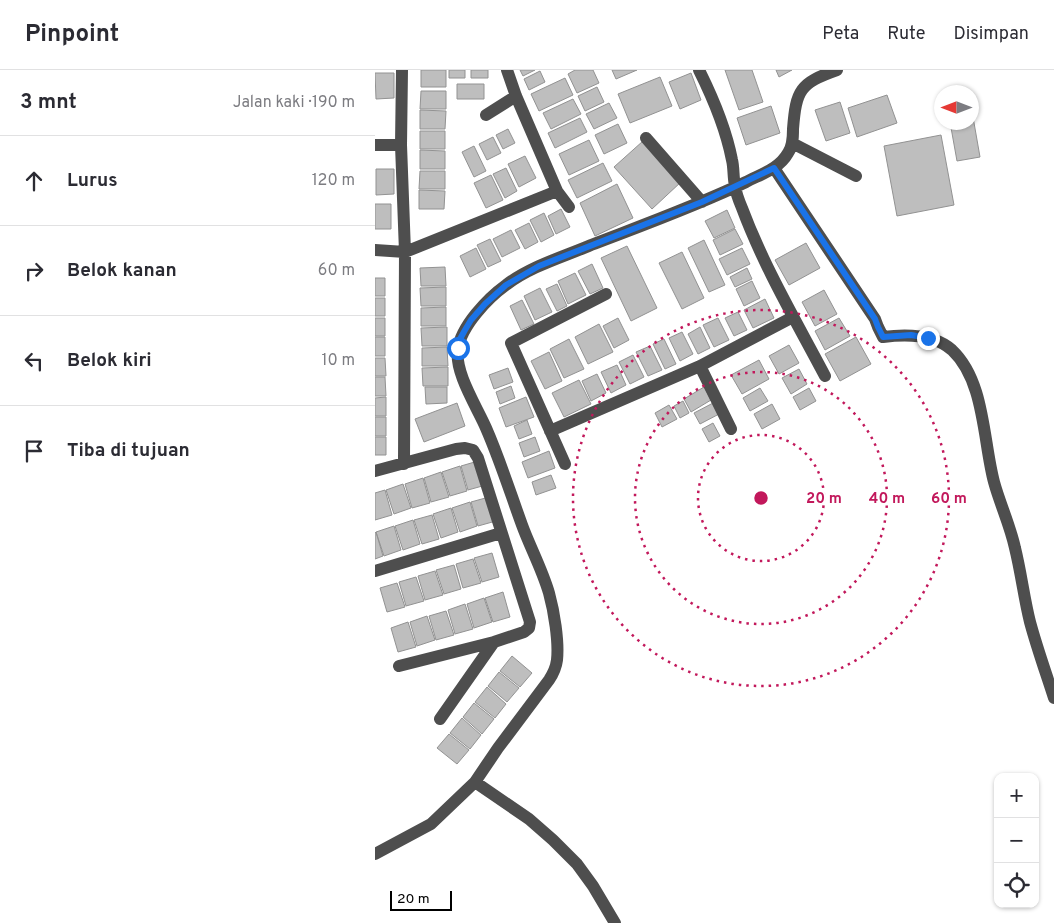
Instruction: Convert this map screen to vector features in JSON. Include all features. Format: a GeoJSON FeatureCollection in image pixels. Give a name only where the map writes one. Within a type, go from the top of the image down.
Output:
{"type":"FeatureCollection","features":[{"type":"Feature","properties":{"kind":"street"},"geometry":{"type":"LineString","coordinates":[[401,70],[401,145],[405,252],[404,464]]}},
{"type":"Feature","properties":{"kind":"street"},"geometry":{"type":"LineString","coordinates":[[507,70],[516,96],[557,191],[569,207]]}},
{"type":"Feature","properties":{"kind":"street"},"geometry":{"type":"LineString","coordinates":[[699,70],[717,110],[728,143],[735,187],[742,210],[760,252],[825,376]]}},
{"type":"Feature","properties":{"kind":"street"},"geometry":{"type":"LineString","coordinates":[[375,854],[431,824],[475,782],[497,748],[549,680],[557,662],[555,625],[549,593],[503,468],[464,381],[457,360],[460,339],[471,320],[506,285],[539,266],[702,202],[774,168],[788,154],[792,143],[796,101],[799,94],[812,81],[837,70]]}},
{"type":"Feature","properties":{"kind":"street"},"geometry":{"type":"LineString","coordinates":[[486,115],[516,96]]}},
{"type":"Feature","properties":{"kind":"street"},"geometry":{"type":"LineString","coordinates":[[645,138],[702,202]]}},
{"type":"Feature","properties":{"kind":"street"},"geometry":{"type":"LineString","coordinates":[[792,143],[856,176]]}},
{"type":"Feature","properties":{"kind":"street"},"geometry":{"type":"LineString","coordinates":[[375,146],[401,145]]}},
{"type":"Feature","properties":{"kind":"street"},"geometry":{"type":"LineString","coordinates":[[774,168],[875,319],[883,337],[911,335],[928,338],[951,349],[965,366],[976,391],[995,483],[1015,546],[1030,622],[1054,698]]}},
{"type":"Feature","properties":{"kind":"street"},"geometry":{"type":"LineString","coordinates":[[375,250],[405,252],[557,191]]}},
{"type":"Feature","properties":{"kind":"street"},"geometry":{"type":"LineString","coordinates":[[565,464],[511,343],[606,294]]}},
{"type":"Feature","properties":{"kind":"street"},"geometry":{"type":"LineString","coordinates":[[550,431],[700,366],[793,317]]}},
{"type":"Feature","properties":{"kind":"street"},"geometry":{"type":"LineString","coordinates":[[700,366],[731,430]]}},
{"type":"Feature","properties":{"kind":"street"},"geometry":{"type":"LineString","coordinates":[[375,471],[456,449],[465,448],[473,450],[478,458],[530,622],[529,628],[524,632],[494,642],[399,666]]}},
{"type":"Feature","properties":{"kind":"street"},"geometry":{"type":"LineString","coordinates":[[375,571],[501,533]]}},
{"type":"Feature","properties":{"kind":"street"},"geometry":{"type":"LineString","coordinates":[[440,719],[494,642]]}},
{"type":"Feature","properties":{"kind":"street"},"geometry":{"type":"LineString","coordinates":[[475,782],[529,819],[577,864],[593,886],[615,923]]}},
{"type":"Feature","properties":{"kind":"building"},"geometry":{"type":"Polygon","coordinates":[[[421,70],[446,70],[446,87],[421,87],[421,70]]]}},
{"type":"Feature","properties":{"kind":"building"},"geometry":{"type":"Polygon","coordinates":[[[449,70],[465,70],[465,78],[449,78],[449,70]]]}},
{"type":"Feature","properties":{"kind":"building"},"geometry":{"type":"Polygon","coordinates":[[[471,70],[488,70],[488,78],[471,78],[471,70]]]}},
{"type":"Feature","properties":{"kind":"building"},"geometry":{"type":"Polygon","coordinates":[[[520,70],[535,70],[523,76],[520,70]]]}},
{"type":"Feature","properties":{"kind":"building"},"geometry":{"type":"Polygon","coordinates":[[[575,70],[593,70],[599,83],[577,93],[568,74],[575,70]]]}},
{"type":"Feature","properties":{"kind":"building"},"geometry":{"type":"Polygon","coordinates":[[[612,70],[637,70],[616,79],[612,70]]]}},
{"type":"Feature","properties":{"kind":"building"},"geometry":{"type":"Polygon","coordinates":[[[725,70],[752,70],[763,102],[739,110],[725,70]]]}},
{"type":"Feature","properties":{"kind":"building"},"geometry":{"type":"Polygon","coordinates":[[[776,70],[792,70],[779,77],[776,70]]]}},
{"type":"Feature","properties":{"kind":"building"},"geometry":{"type":"Polygon","coordinates":[[[540,71],[545,82],[529,90],[524,79],[540,71]]]}},
{"type":"Feature","properties":{"kind":"building"},"geometry":{"type":"Polygon","coordinates":[[[375,73],[394,73],[394,98],[376,99],[375,73]]]}},
{"type":"Feature","properties":{"kind":"building"},"geometry":{"type":"Polygon","coordinates":[[[691,73],[701,100],[680,109],[669,82],[691,73]]]}},
{"type":"Feature","properties":{"kind":"building"},"geometry":{"type":"Polygon","coordinates":[[[660,77],[672,106],[630,123],[618,94],[660,77]]]}},
{"type":"Feature","properties":{"kind":"building"},"geometry":{"type":"Polygon","coordinates":[[[565,78],[573,95],[539,111],[531,94],[565,78]]]}},
{"type":"Feature","properties":{"kind":"building"},"geometry":{"type":"Polygon","coordinates":[[[457,84],[484,84],[484,99],[457,99],[457,84]]]}},
{"type":"Feature","properties":{"kind":"building"},"geometry":{"type":"Polygon","coordinates":[[[597,87],[604,102],[585,111],[578,96],[597,87]]]}},
{"type":"Feature","properties":{"kind":"building"},"geometry":{"type":"Polygon","coordinates":[[[421,91],[446,91],[446,109],[420,109],[421,91]]]}},
{"type":"Feature","properties":{"kind":"building"},"geometry":{"type":"Polygon","coordinates":[[[887,95],[897,123],[857,137],[848,108],[887,95]]]}},
{"type":"Feature","properties":{"kind":"building"},"geometry":{"type":"Polygon","coordinates":[[[573,99],[581,114],[551,129],[543,113],[573,99]]]}},
{"type":"Feature","properties":{"kind":"building"},"geometry":{"type":"Polygon","coordinates":[[[840,102],[850,133],[826,141],[815,110],[840,102]]]}},
{"type":"Feature","properties":{"kind":"building"},"geometry":{"type":"Polygon","coordinates":[[[609,103],[617,118],[594,129],[586,114],[609,103]]]}},
{"type":"Feature","properties":{"kind":"building"},"geometry":{"type":"Polygon","coordinates":[[[771,106],[780,133],[746,145],[737,118],[771,106]]]}},
{"type":"Feature","properties":{"kind":"building"},"geometry":{"type":"Polygon","coordinates":[[[420,110],[446,111],[445,129],[420,129],[420,110]]]}},
{"type":"Feature","properties":{"kind":"building"},"geometry":{"type":"Polygon","coordinates":[[[580,118],[587,132],[555,148],[548,133],[580,118]]]}},
{"type":"Feature","properties":{"kind":"building"},"geometry":{"type":"Polygon","coordinates":[[[618,124],[627,143],[604,154],[595,135],[618,124]]]}},
{"type":"Feature","properties":{"kind":"building"},"geometry":{"type":"Polygon","coordinates":[[[508,129],[515,143],[503,149],[496,135],[508,129]]]}},
{"type":"Feature","properties":{"kind":"building"},"geometry":{"type":"Polygon","coordinates":[[[951,130],[975,130],[980,157],[957,161],[951,130]]]}},
{"type":"Feature","properties":{"kind":"building"},"geometry":{"type":"Polygon","coordinates":[[[420,131],[445,131],[445,149],[420,149],[420,131]]]}},
{"type":"Feature","properties":{"kind":"building"},"geometry":{"type":"Polygon","coordinates":[[[941,135],[954,205],[897,216],[884,146],[941,135]]]}},
{"type":"Feature","properties":{"kind":"building"},"geometry":{"type":"Polygon","coordinates":[[[493,137],[501,153],[487,160],[479,144],[493,137]]]}},
{"type":"Feature","properties":{"kind":"building"},"geometry":{"type":"Polygon","coordinates":[[[589,140],[599,161],[569,175],[559,154],[589,140]]]}},
{"type":"Feature","properties":{"kind":"building"},"geometry":{"type":"Polygon","coordinates":[[[643,141],[681,182],[652,209],[614,167],[643,141]]]}},
{"type":"Feature","properties":{"kind":"building"},"geometry":{"type":"Polygon","coordinates":[[[474,146],[486,171],[474,177],[462,152],[474,146]]]}},
{"type":"Feature","properties":{"kind":"building"},"geometry":{"type":"Polygon","coordinates":[[[420,150],[445,151],[445,169],[420,169],[420,150]]]}},
{"type":"Feature","properties":{"kind":"building"},"geometry":{"type":"Polygon","coordinates":[[[525,156],[536,178],[519,187],[508,164],[525,156]]]}},
{"type":"Feature","properties":{"kind":"building"},"geometry":{"type":"Polygon","coordinates":[[[603,163],[612,181],[577,198],[568,180],[603,163]]]}},
{"type":"Feature","properties":{"kind":"building"},"geometry":{"type":"Polygon","coordinates":[[[506,168],[517,191],[505,198],[493,174],[506,168]]]}},
{"type":"Feature","properties":{"kind":"building"},"geometry":{"type":"Polygon","coordinates":[[[376,169],[394,169],[394,194],[376,195],[376,169]]]}},
{"type":"Feature","properties":{"kind":"building"},"geometry":{"type":"Polygon","coordinates":[[[420,171],[445,171],[445,189],[419,189],[420,171]]]}},
{"type":"Feature","properties":{"kind":"building"},"geometry":{"type":"Polygon","coordinates":[[[491,175],[503,200],[486,208],[474,183],[491,175]]]}},
{"type":"Feature","properties":{"kind":"building"},"geometry":{"type":"Polygon","coordinates":[[[617,184],[633,218],[595,236],[580,203],[617,184]]]}},
{"type":"Feature","properties":{"kind":"building"},"geometry":{"type":"Polygon","coordinates":[[[419,190],[445,191],[444,209],[419,209],[419,190]]]}},
{"type":"Feature","properties":{"kind":"building"},"geometry":{"type":"Polygon","coordinates":[[[375,204],[391,204],[391,229],[375,229],[375,204]]]}},
{"type":"Feature","properties":{"kind":"building"},"geometry":{"type":"Polygon","coordinates":[[[561,209],[570,227],[556,234],[548,216],[561,209]]]}},
{"type":"Feature","properties":{"kind":"building"},"geometry":{"type":"Polygon","coordinates":[[[727,210],[735,228],[714,238],[705,221],[727,210]]]}},
{"type":"Feature","properties":{"kind":"building"},"geometry":{"type":"Polygon","coordinates":[[[544,213],[554,235],[541,242],[530,220],[544,213]]]}},
{"type":"Feature","properties":{"kind":"building"},"geometry":{"type":"Polygon","coordinates":[[[529,223],[538,242],[525,249],[515,230],[529,223]]]}},
{"type":"Feature","properties":{"kind":"building"},"geometry":{"type":"Polygon","coordinates":[[[735,229],[743,244],[720,255],[713,240],[735,229]]]}},
{"type":"Feature","properties":{"kind":"building"},"geometry":{"type":"Polygon","coordinates":[[[511,230],[520,248],[502,257],[493,239],[511,230]]]}},
{"type":"Feature","properties":{"kind":"building"},"geometry":{"type":"Polygon","coordinates":[[[490,239],[501,261],[488,267],[477,245],[490,239]]]}},
{"type":"Feature","properties":{"kind":"building"},"geometry":{"type":"Polygon","coordinates":[[[704,240],[725,285],[709,292],[688,248],[704,240]]]}},
{"type":"Feature","properties":{"kind":"building"},"geometry":{"type":"Polygon","coordinates":[[[806,243],[820,268],[789,285],[775,260],[806,243]]]}},
{"type":"Feature","properties":{"kind":"building"},"geometry":{"type":"Polygon","coordinates":[[[627,246],[657,308],[631,321],[601,258],[627,246]]]}},
{"type":"Feature","properties":{"kind":"building"},"geometry":{"type":"Polygon","coordinates":[[[476,248],[486,269],[470,277],[460,256],[476,248]]]}},
{"type":"Feature","properties":{"kind":"building"},"geometry":{"type":"Polygon","coordinates":[[[742,248],[750,264],[727,275],[719,259],[742,248]]]}},
{"type":"Feature","properties":{"kind":"building"},"geometry":{"type":"Polygon","coordinates":[[[682,252],[704,298],[682,309],[659,263],[682,252]]]}},
{"type":"Feature","properties":{"kind":"building"},"geometry":{"type":"Polygon","coordinates":[[[592,264],[603,288],[590,294],[578,271],[592,264]]]}},
{"type":"Feature","properties":{"kind":"building"},"geometry":{"type":"Polygon","coordinates":[[[445,267],[446,286],[421,286],[420,268],[445,267]]]}},
{"type":"Feature","properties":{"kind":"building"},"geometry":{"type":"Polygon","coordinates":[[[747,268],[752,279],[735,287],[730,277],[747,268]]]}},
{"type":"Feature","properties":{"kind":"building"},"geometry":{"type":"Polygon","coordinates":[[[575,273],[586,295],[568,304],[558,281],[575,273]]]}},
{"type":"Feature","properties":{"kind":"building"},"geometry":{"type":"Polygon","coordinates":[[[375,278],[385,278],[385,296],[375,296],[375,278]]]}},
{"type":"Feature","properties":{"kind":"building"},"geometry":{"type":"Polygon","coordinates":[[[752,281],[760,298],[744,306],[736,289],[752,281]]]}},
{"type":"Feature","properties":{"kind":"building"},"geometry":{"type":"Polygon","coordinates":[[[557,284],[567,306],[557,311],[546,289],[557,284]]]}},
{"type":"Feature","properties":{"kind":"building"},"geometry":{"type":"Polygon","coordinates":[[[446,287],[446,306],[421,306],[420,288],[446,287]]]}},
{"type":"Feature","properties":{"kind":"building"},"geometry":{"type":"Polygon","coordinates":[[[540,288],[552,312],[535,320],[524,296],[540,288]]]}},
{"type":"Feature","properties":{"kind":"building"},"geometry":{"type":"Polygon","coordinates":[[[824,290],[837,314],[815,326],[802,302],[824,290]]]}},
{"type":"Feature","properties":{"kind":"building"},"geometry":{"type":"Polygon","coordinates":[[[375,298],[385,298],[385,316],[375,316],[375,298]]]}},
{"type":"Feature","properties":{"kind":"building"},"geometry":{"type":"Polygon","coordinates":[[[765,299],[774,318],[753,328],[744,310],[765,299]]]}},
{"type":"Feature","properties":{"kind":"building"},"geometry":{"type":"Polygon","coordinates":[[[522,300],[534,324],[521,330],[510,306],[522,300]]]}},
{"type":"Feature","properties":{"kind":"building"},"geometry":{"type":"Polygon","coordinates":[[[446,307],[446,326],[421,326],[421,308],[446,307]]]}},
{"type":"Feature","properties":{"kind":"building"},"geometry":{"type":"Polygon","coordinates":[[[738,312],[747,330],[734,336],[725,318],[738,312]]]}},
{"type":"Feature","properties":{"kind":"building"},"geometry":{"type":"Polygon","coordinates":[[[375,318],[385,318],[385,336],[375,336],[375,318]]]}},
{"type":"Feature","properties":{"kind":"building"},"geometry":{"type":"Polygon","coordinates":[[[618,318],[629,340],[614,348],[603,326],[618,318]]]}},
{"type":"Feature","properties":{"kind":"building"},"geometry":{"type":"Polygon","coordinates":[[[718,318],[729,340],[714,347],[703,325],[718,318]]]}},
{"type":"Feature","properties":{"kind":"building"},"geometry":{"type":"Polygon","coordinates":[[[839,318],[850,336],[825,350],[815,331],[839,318]]]}},
{"type":"Feature","properties":{"kind":"building"},"geometry":{"type":"Polygon","coordinates":[[[599,324],[613,352],[588,364],[575,337],[599,324]]]}},
{"type":"Feature","properties":{"kind":"building"},"geometry":{"type":"Polygon","coordinates":[[[447,327],[447,346],[422,346],[421,328],[447,327]]]}},
{"type":"Feature","properties":{"kind":"building"},"geometry":{"type":"Polygon","coordinates":[[[700,327],[710,348],[698,354],[688,334],[700,327]]]}},
{"type":"Feature","properties":{"kind":"building"},"geometry":{"type":"Polygon","coordinates":[[[682,332],[693,354],[680,361],[669,338],[682,332]]]}},
{"type":"Feature","properties":{"kind":"building"},"geometry":{"type":"Polygon","coordinates":[[[375,337],[385,337],[385,356],[375,356],[375,337]]]}},
{"type":"Feature","properties":{"kind":"building"},"geometry":{"type":"Polygon","coordinates":[[[856,337],[871,364],[840,381],[825,354],[856,337]]]}},
{"type":"Feature","properties":{"kind":"building"},"geometry":{"type":"Polygon","coordinates":[[[569,339],[584,369],[564,378],[550,349],[569,339]]]}},
{"type":"Feature","properties":{"kind":"building"},"geometry":{"type":"Polygon","coordinates":[[[664,339],[676,364],[665,369],[653,344],[664,339]]]}},
{"type":"Feature","properties":{"kind":"building"},"geometry":{"type":"Polygon","coordinates":[[[789,345],[799,363],[779,374],[769,356],[789,345]]]}},
{"type":"Feature","properties":{"kind":"building"},"geometry":{"type":"Polygon","coordinates":[[[650,346],[662,370],[648,376],[636,352],[650,346]]]}},
{"type":"Feature","properties":{"kind":"building"},"geometry":{"type":"Polygon","coordinates":[[[447,347],[448,366],[422,366],[422,348],[447,347]]]}},
{"type":"Feature","properties":{"kind":"building"},"geometry":{"type":"Polygon","coordinates":[[[549,352],[562,381],[545,389],[531,361],[549,352]]]}},
{"type":"Feature","properties":{"kind":"building"},"geometry":{"type":"Polygon","coordinates":[[[633,355],[644,377],[630,384],[619,362],[633,355]]]}},
{"type":"Feature","properties":{"kind":"building"},"geometry":{"type":"Polygon","coordinates":[[[375,358],[385,358],[386,376],[375,376],[375,358]]]}},
{"type":"Feature","properties":{"kind":"building"},"geometry":{"type":"Polygon","coordinates":[[[759,360],[769,379],[742,394],[731,375],[759,360]]]}},
{"type":"Feature","properties":{"kind":"building"},"geometry":{"type":"Polygon","coordinates":[[[617,365],[626,385],[611,393],[601,372],[617,365]]]}},
{"type":"Feature","properties":{"kind":"building"},"geometry":{"type":"Polygon","coordinates":[[[448,367],[448,386],[423,386],[422,368],[448,367]]]}},
{"type":"Feature","properties":{"kind":"building"},"geometry":{"type":"Polygon","coordinates":[[[508,368],[513,382],[494,389],[489,375],[508,368]]]}},
{"type":"Feature","properties":{"kind":"building"},"geometry":{"type":"Polygon","coordinates":[[[799,369],[807,384],[791,394],[782,378],[799,369]]]}},
{"type":"Feature","properties":{"kind":"building"},"geometry":{"type":"Polygon","coordinates":[[[597,374],[606,393],[591,401],[582,381],[597,374]]]}},
{"type":"Feature","properties":{"kind":"building"},"geometry":{"type":"Polygon","coordinates":[[[375,377],[385,377],[386,396],[375,396],[375,377]]]}},
{"type":"Feature","properties":{"kind":"building"},"geometry":{"type":"Polygon","coordinates":[[[579,380],[591,404],[564,417],[552,393],[579,380]]]}},
{"type":"Feature","properties":{"kind":"building"},"geometry":{"type":"Polygon","coordinates":[[[511,386],[515,398],[500,404],[496,392],[511,386]]]}},
{"type":"Feature","properties":{"kind":"building"},"geometry":{"type":"Polygon","coordinates":[[[425,387],[447,387],[447,403],[426,404],[425,387]]]}},
{"type":"Feature","properties":{"kind":"building"},"geometry":{"type":"Polygon","coordinates":[[[704,387],[711,400],[691,412],[684,399],[704,387]]]}},
{"type":"Feature","properties":{"kind":"building"},"geometry":{"type":"Polygon","coordinates":[[[760,388],[768,401],[750,411],[743,398],[760,388]]]}},
{"type":"Feature","properties":{"kind":"building"},"geometry":{"type":"Polygon","coordinates":[[[809,388],[816,401],[800,410],[793,397],[809,388]]]}},
{"type":"Feature","properties":{"kind":"building"},"geometry":{"type":"Polygon","coordinates":[[[386,397],[386,416],[375,416],[375,398],[386,397]]]}},
{"type":"Feature","properties":{"kind":"building"},"geometry":{"type":"Polygon","coordinates":[[[526,397],[534,417],[506,427],[499,408],[526,397]]]}},
{"type":"Feature","properties":{"kind":"building"},"geometry":{"type":"Polygon","coordinates":[[[683,401],[689,413],[680,418],[674,406],[683,401]]]}},
{"type":"Feature","properties":{"kind":"building"},"geometry":{"type":"Polygon","coordinates":[[[715,402],[721,413],[700,424],[694,413],[715,402]]]}},
{"type":"Feature","properties":{"kind":"building"},"geometry":{"type":"Polygon","coordinates":[[[457,403],[465,426],[424,442],[415,419],[457,403]]]}},
{"type":"Feature","properties":{"kind":"building"},"geometry":{"type":"Polygon","coordinates":[[[772,404],[780,419],[762,429],[754,414],[772,404]]]}},
{"type":"Feature","properties":{"kind":"building"},"geometry":{"type":"Polygon","coordinates":[[[669,405],[677,419],[662,427],[655,413],[669,405]]]}},
{"type":"Feature","properties":{"kind":"building"},"geometry":{"type":"Polygon","coordinates":[[[375,417],[386,417],[386,436],[375,436],[375,417]]]}},
{"type":"Feature","properties":{"kind":"building"},"geometry":{"type":"Polygon","coordinates":[[[527,420],[532,434],[519,439],[514,426],[527,420]]]}},
{"type":"Feature","properties":{"kind":"building"},"geometry":{"type":"Polygon","coordinates":[[[713,423],[720,436],[709,442],[702,429],[713,423]]]}},
{"type":"Feature","properties":{"kind":"building"},"geometry":{"type":"Polygon","coordinates":[[[375,437],[386,437],[386,455],[375,455],[375,437]]]}},
{"type":"Feature","properties":{"kind":"building"},"geometry":{"type":"Polygon","coordinates":[[[535,437],[540,451],[524,457],[519,443],[535,437]]]}},
{"type":"Feature","properties":{"kind":"building"},"geometry":{"type":"Polygon","coordinates":[[[549,451],[555,468],[528,478],[522,462],[549,451]]]}},
{"type":"Feature","properties":{"kind":"building"},"geometry":{"type":"Polygon","coordinates":[[[478,461],[486,485],[468,490],[461,466],[478,461]]]}},
{"type":"Feature","properties":{"kind":"building"},"geometry":{"type":"Polygon","coordinates":[[[460,466],[467,491],[450,496],[442,472],[460,466]]]}},
{"type":"Feature","properties":{"kind":"building"},"geometry":{"type":"Polygon","coordinates":[[[441,472],[449,497],[431,502],[424,478],[441,472]]]}},
{"type":"Feature","properties":{"kind":"building"},"geometry":{"type":"Polygon","coordinates":[[[551,475],[556,488],[536,495],[532,482],[551,475]]]}},
{"type":"Feature","properties":{"kind":"building"},"geometry":{"type":"Polygon","coordinates":[[[423,478],[430,503],[412,508],[405,484],[423,478]]]}},
{"type":"Feature","properties":{"kind":"building"},"geometry":{"type":"Polygon","coordinates":[[[403,484],[411,508],[394,514],[386,490],[403,484]]]}},
{"type":"Feature","properties":{"kind":"building"},"geometry":{"type":"Polygon","coordinates":[[[385,490],[392,515],[375,520],[375,493],[385,490]]]}},
{"type":"Feature","properties":{"kind":"building"},"geometry":{"type":"Polygon","coordinates":[[[489,497],[496,521],[478,526],[471,502],[489,497]]]}},
{"type":"Feature","properties":{"kind":"building"},"geometry":{"type":"Polygon","coordinates":[[[470,502],[477,526],[460,532],[452,508],[470,502]]]}},
{"type":"Feature","properties":{"kind":"building"},"geometry":{"type":"Polygon","coordinates":[[[451,508],[458,532],[441,538],[433,514],[451,508]]]}},
{"type":"Feature","properties":{"kind":"building"},"geometry":{"type":"Polygon","coordinates":[[[432,515],[439,539],[422,544],[414,520],[432,515]]]}},
{"type":"Feature","properties":{"kind":"building"},"geometry":{"type":"Polygon","coordinates":[[[413,520],[420,544],[403,550],[395,526],[413,520]]]}},
{"type":"Feature","properties":{"kind":"building"},"geometry":{"type":"Polygon","coordinates":[[[394,526],[401,550],[384,556],[376,532],[394,526]]]}},
{"type":"Feature","properties":{"kind":"building"},"geometry":{"type":"Polygon","coordinates":[[[375,533],[383,556],[375,559],[375,533]]]}},
{"type":"Feature","properties":{"kind":"building"},"geometry":{"type":"Polygon","coordinates":[[[492,553],[499,577],[482,582],[474,558],[492,553]]]}},
{"type":"Feature","properties":{"kind":"building"},"geometry":{"type":"Polygon","coordinates":[[[473,559],[481,583],[463,588],[456,564],[473,559]]]}},
{"type":"Feature","properties":{"kind":"building"},"geometry":{"type":"Polygon","coordinates":[[[454,565],[461,589],[444,594],[436,570],[454,565]]]}},
{"type":"Feature","properties":{"kind":"building"},"geometry":{"type":"Polygon","coordinates":[[[435,571],[443,595],[425,600],[418,576],[435,571]]]}},
{"type":"Feature","properties":{"kind":"building"},"geometry":{"type":"Polygon","coordinates":[[[416,577],[424,601],[406,606],[399,582],[416,577]]]}},
{"type":"Feature","properties":{"kind":"building"},"geometry":{"type":"Polygon","coordinates":[[[397,583],[405,607],[387,612],[380,588],[397,583]]]}},
{"type":"Feature","properties":{"kind":"building"},"geometry":{"type":"Polygon","coordinates":[[[503,592],[510,617],[493,622],[485,598],[503,592]]]}},
{"type":"Feature","properties":{"kind":"building"},"geometry":{"type":"Polygon","coordinates":[[[484,598],[492,622],[474,628],[467,604],[484,598]]]}},
{"type":"Feature","properties":{"kind":"building"},"geometry":{"type":"Polygon","coordinates":[[[465,604],[473,629],[455,634],[448,610],[465,604]]]}},
{"type":"Feature","properties":{"kind":"building"},"geometry":{"type":"Polygon","coordinates":[[[446,611],[454,635],[436,640],[429,616],[446,611]]]}},
{"type":"Feature","properties":{"kind":"building"},"geometry":{"type":"Polygon","coordinates":[[[427,616],[435,640],[417,646],[410,622],[427,616]]]}},
{"type":"Feature","properties":{"kind":"building"},"geometry":{"type":"Polygon","coordinates":[[[408,622],[416,647],[398,652],[391,628],[408,622]]]}},
{"type":"Feature","properties":{"kind":"building"},"geometry":{"type":"Polygon","coordinates":[[[512,656],[532,673],[520,687],[500,671],[512,656]]]}},
{"type":"Feature","properties":{"kind":"building"},"geometry":{"type":"Polygon","coordinates":[[[499,672],[519,688],[507,702],[488,686],[499,672]]]}},
{"type":"Feature","properties":{"kind":"building"},"geometry":{"type":"Polygon","coordinates":[[[487,687],[506,704],[495,718],[475,702],[487,687]]]}},
{"type":"Feature","properties":{"kind":"building"},"geometry":{"type":"Polygon","coordinates":[[[474,703],[494,719],[482,734],[463,717],[474,703]]]}},
{"type":"Feature","properties":{"kind":"building"},"geometry":{"type":"Polygon","coordinates":[[[462,718],[481,735],[470,749],[450,733],[462,718]]]}},
{"type":"Feature","properties":{"kind":"building"},"geometry":{"type":"Polygon","coordinates":[[[449,734],[469,750],[457,764],[437,748],[449,734]]]}},
{"type":"Feature","properties":{"kind":"route"},"geometry":{"type":"LineString","coordinates":[[458,348],[460,339],[471,320],[485,304],[506,285],[539,266],[702,202],[774,168],[875,319],[883,337],[911,335],[928,338]]}}]}
